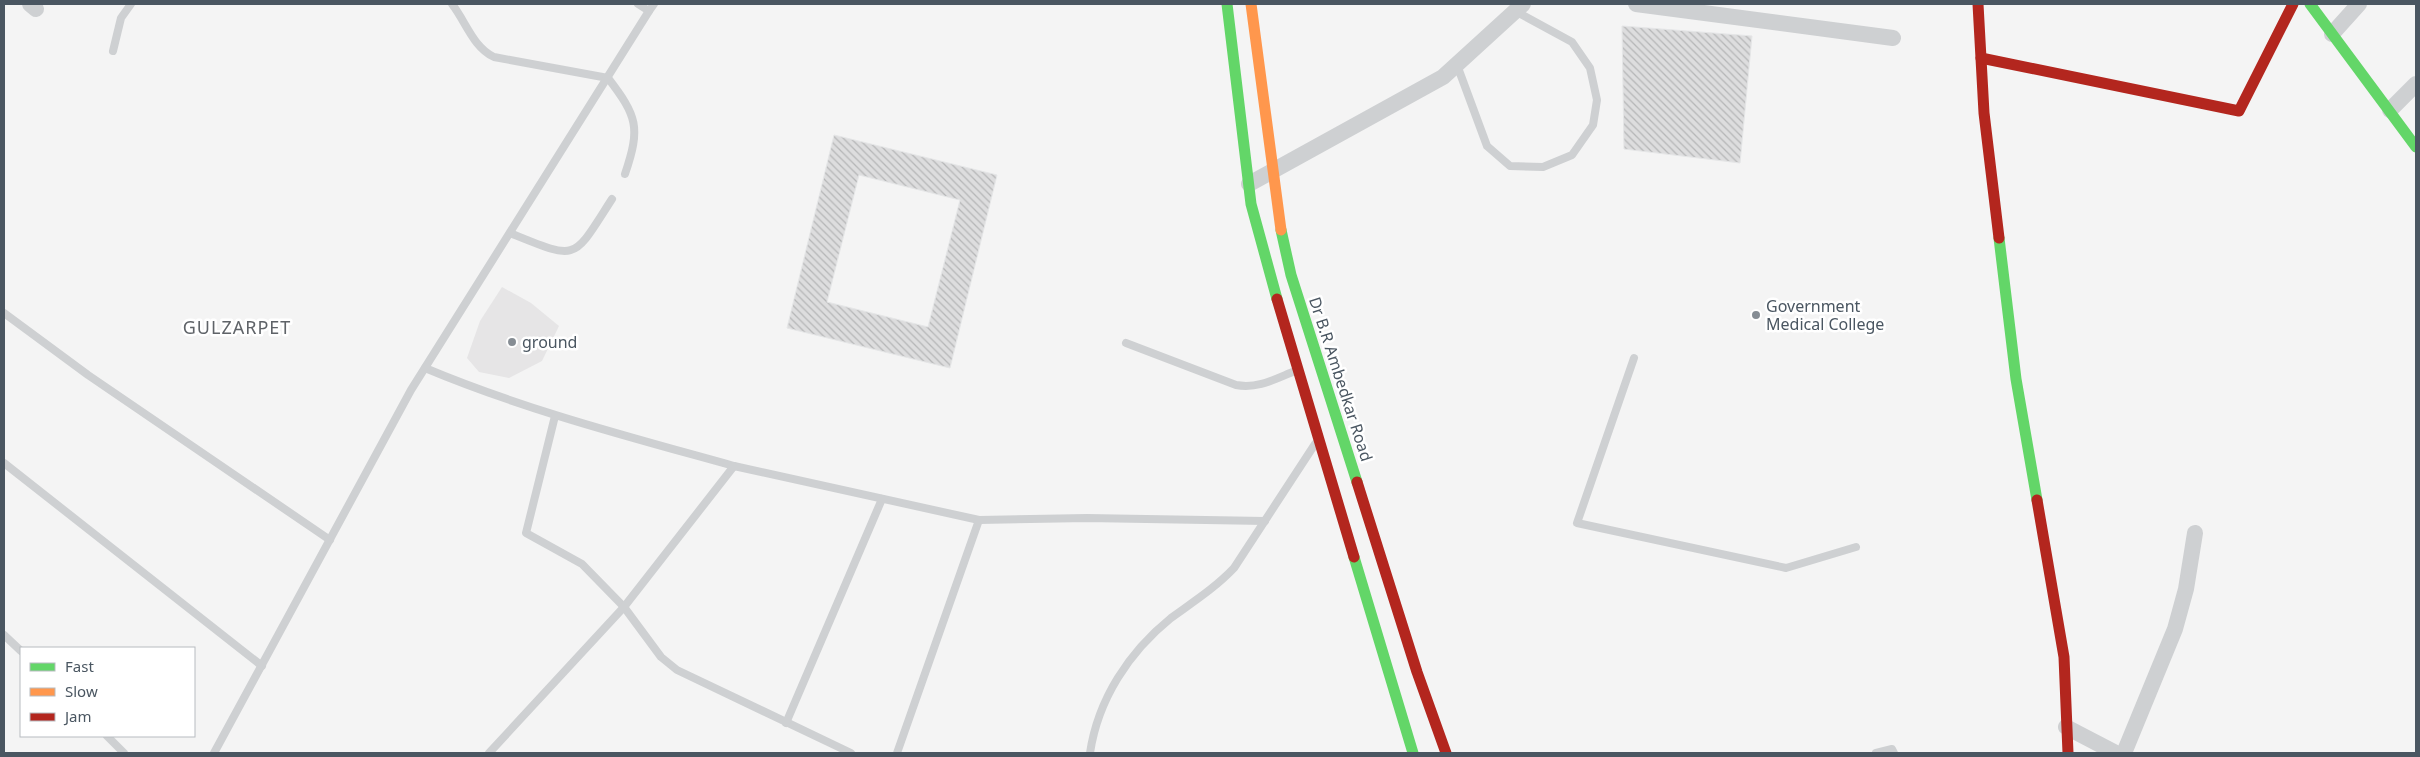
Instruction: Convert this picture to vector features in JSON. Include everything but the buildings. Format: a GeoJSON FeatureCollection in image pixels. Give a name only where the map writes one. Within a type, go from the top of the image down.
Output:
{"type":"FeatureCollection","features":[{"type":"Feature","properties":{"kind":"street","name":"Dr B.R Ambedkar Road"},"geometry":{"type":"LineString","coordinates":[[1227,4],[1248,184],[1262,250],[1298,370],[1329,433],[1446,753]]}},
{"type":"Feature","properties":{"kind":"street","name":"Dr B.R Ambedkar Road"},"geometry":{"type":"LineString","coordinates":[[1251,4],[1279,224],[1329,433],[1413,753]]}},
{"type":"Feature","properties":{"kind":"street"},"geometry":{"type":"LineString","coordinates":[[1636,4],[1892,38]]}},
{"type":"Feature","properties":{"kind":"street"},"geometry":{"type":"LineString","coordinates":[[1978,4],[1984,113],[2016,379],[2064,657],[2068,753]]}},
{"type":"Feature","properties":{"kind":"street"},"geometry":{"type":"LineString","coordinates":[[1981,58],[2239,112],[2293,4]]}},
{"type":"Feature","properties":{"kind":"street"},"geometry":{"type":"LineString","coordinates":[[2310,4],[2416,147]]}},
{"type":"Feature","properties":{"kind":"street"},"geometry":{"type":"LineString","coordinates":[[2332,34],[2359,4]]}},
{"type":"Feature","properties":{"kind":"street"},"geometry":{"type":"LineString","coordinates":[[1248,184],[1443,77],[1519,7]]}},
{"type":"Feature","properties":{"kind":"street"},"geometry":{"type":"LineString","coordinates":[[2390,110],[2416,84]]}},
{"type":"Feature","properties":{"kind":"street"},"geometry":{"type":"LineString","coordinates":[[2124,753],[2175,629],[2186,589],[2195,533]]}},
{"type":"Feature","properties":{"kind":"street"},"geometry":{"type":"LineString","coordinates":[[2066,727],[2116,753]]}},
{"type":"Feature","properties":{"kind":"lane"},"geometry":{"type":"LineString","coordinates":[[114,51],[121,18],[131,4]]}},
{"type":"Feature","properties":{"kind":"lane"},"geometry":{"type":"LineString","coordinates":[[452,4],[478,45],[494,57],[608,78],[627,103],[632,114],[636,132],[625,174]]}},
{"type":"Feature","properties":{"kind":"lane"},"geometry":{"type":"LineString","coordinates":[[214,753],[425,368],[652,7],[638,4]]}},
{"type":"Feature","properties":{"kind":"lane"},"geometry":{"type":"LineString","coordinates":[[1457,65],[1487,146],[1510,166],[1543,167],[1572,155],[1593,125],[1597,100],[1590,68],[1572,42],[1519,7]]}},
{"type":"Feature","properties":{"kind":"lane"},"geometry":{"type":"LineString","coordinates":[[510,233],[555,251],[574,250],[583,244],[612,199]]}},
{"type":"Feature","properties":{"kind":"lane"},"geometry":{"type":"LineString","coordinates":[[4,313],[88,375],[330,540]]}},
{"type":"Feature","properties":{"kind":"lane"},"geometry":{"type":"LineString","coordinates":[[1126,343],[1248,388],[1258,386],[1298,370]]}},
{"type":"Feature","properties":{"kind":"lane"},"geometry":{"type":"LineString","coordinates":[[1634,358],[1577,523],[1786,568],[1856,546]]}},
{"type":"Feature","properties":{"kind":"lane"},"geometry":{"type":"LineString","coordinates":[[425,368],[480,392],[555,416],[734,466],[979,520],[1087,518],[1266,520]]}},
{"type":"Feature","properties":{"kind":"lane"},"geometry":{"type":"LineString","coordinates":[[555,416],[526,533],[582,564],[624,607],[661,657],[677,670],[851,753]]}},
{"type":"Feature","properties":{"kind":"lane"},"geometry":{"type":"LineString","coordinates":[[1090,753],[1098,718],[1110,690],[1125,666],[1151,636],[1222,581],[1234,568],[1329,433]]}},
{"type":"Feature","properties":{"kind":"lane"},"geometry":{"type":"LineString","coordinates":[[4,463],[262,666]]}},
{"type":"Feature","properties":{"kind":"lane"},"geometry":{"type":"LineString","coordinates":[[490,753],[624,607],[734,466]]}},
{"type":"Feature","properties":{"kind":"lane"},"geometry":{"type":"LineString","coordinates":[[786,723],[882,499]]}},
{"type":"Feature","properties":{"kind":"lane"},"geometry":{"type":"LineString","coordinates":[[897,753],[979,520]]}},
{"type":"Feature","properties":{"kind":"lane"},"geometry":{"type":"LineString","coordinates":[[4,635],[20,650]]}},
{"type":"Feature","properties":{"kind":"lane"},"geometry":{"type":"LineString","coordinates":[[108,737],[124,753]]}},
{"type":"Feature","properties":{"kind":"lane"},"geometry":{"type":"LineString","coordinates":[[1876,753],[1892,749],[1894,753]]}},
{"type":"Feature","properties":{"kind":"shaded area","name":"ground"},"geometry":{"type":"Polygon","coordinates":[[[502,287],[531,303],[559,326],[542,361],[509,378],[479,372],[467,358],[480,321],[502,287]]]}},
{"type":"Feature","properties":{"kind":"traffic: fast"},"geometry":{"type":"LineString","coordinates":[[1227,4],[1251,204],[1277,299]]}},
{"type":"Feature","properties":{"kind":"traffic: fast"},"geometry":{"type":"LineString","coordinates":[[2310,4],[2416,147]]}},
{"type":"Feature","properties":{"kind":"traffic: fast"},"geometry":{"type":"LineString","coordinates":[[1281,230],[1291,275],[1357,482]]}},
{"type":"Feature","properties":{"kind":"traffic: fast"},"geometry":{"type":"LineString","coordinates":[[1999,238],[2016,379],[2037,500]]}},
{"type":"Feature","properties":{"kind":"traffic: fast"},"geometry":{"type":"LineString","coordinates":[[1354,557],[1413,753]]}},
{"type":"Feature","properties":{"kind":"traffic: slow"},"geometry":{"type":"LineString","coordinates":[[1251,4],[1281,230]]}},
{"type":"Feature","properties":{"kind":"traffic: jam"},"geometry":{"type":"LineString","coordinates":[[1978,4],[1984,113],[1999,238]]}},
{"type":"Feature","properties":{"kind":"traffic: jam"},"geometry":{"type":"LineString","coordinates":[[1981,58],[2239,111],[2293,4]]}},
{"type":"Feature","properties":{"kind":"traffic: jam"},"geometry":{"type":"LineString","coordinates":[[1277,299],[1354,557]]}},
{"type":"Feature","properties":{"kind":"traffic: jam"},"geometry":{"type":"LineString","coordinates":[[1357,482],[1417,672],[1446,753]]}},
{"type":"Feature","properties":{"kind":"traffic: jam"},"geometry":{"type":"LineString","coordinates":[[2037,500],[2064,657],[2068,753]]}},
{"type":"Feature","properties":{"kind":"place","name":"Government Medical College"},"geometry":{"type":"Point","coordinates":[1756,315]}},
{"type":"Feature","properties":{"kind":"place","name":"ground"},"geometry":{"type":"Point","coordinates":[512,342]}},
{"type":"Feature","properties":{"kind":"district","name":"GULZARPET"},"geometry":{"type":"Point","coordinates":[237,327]}}]}
